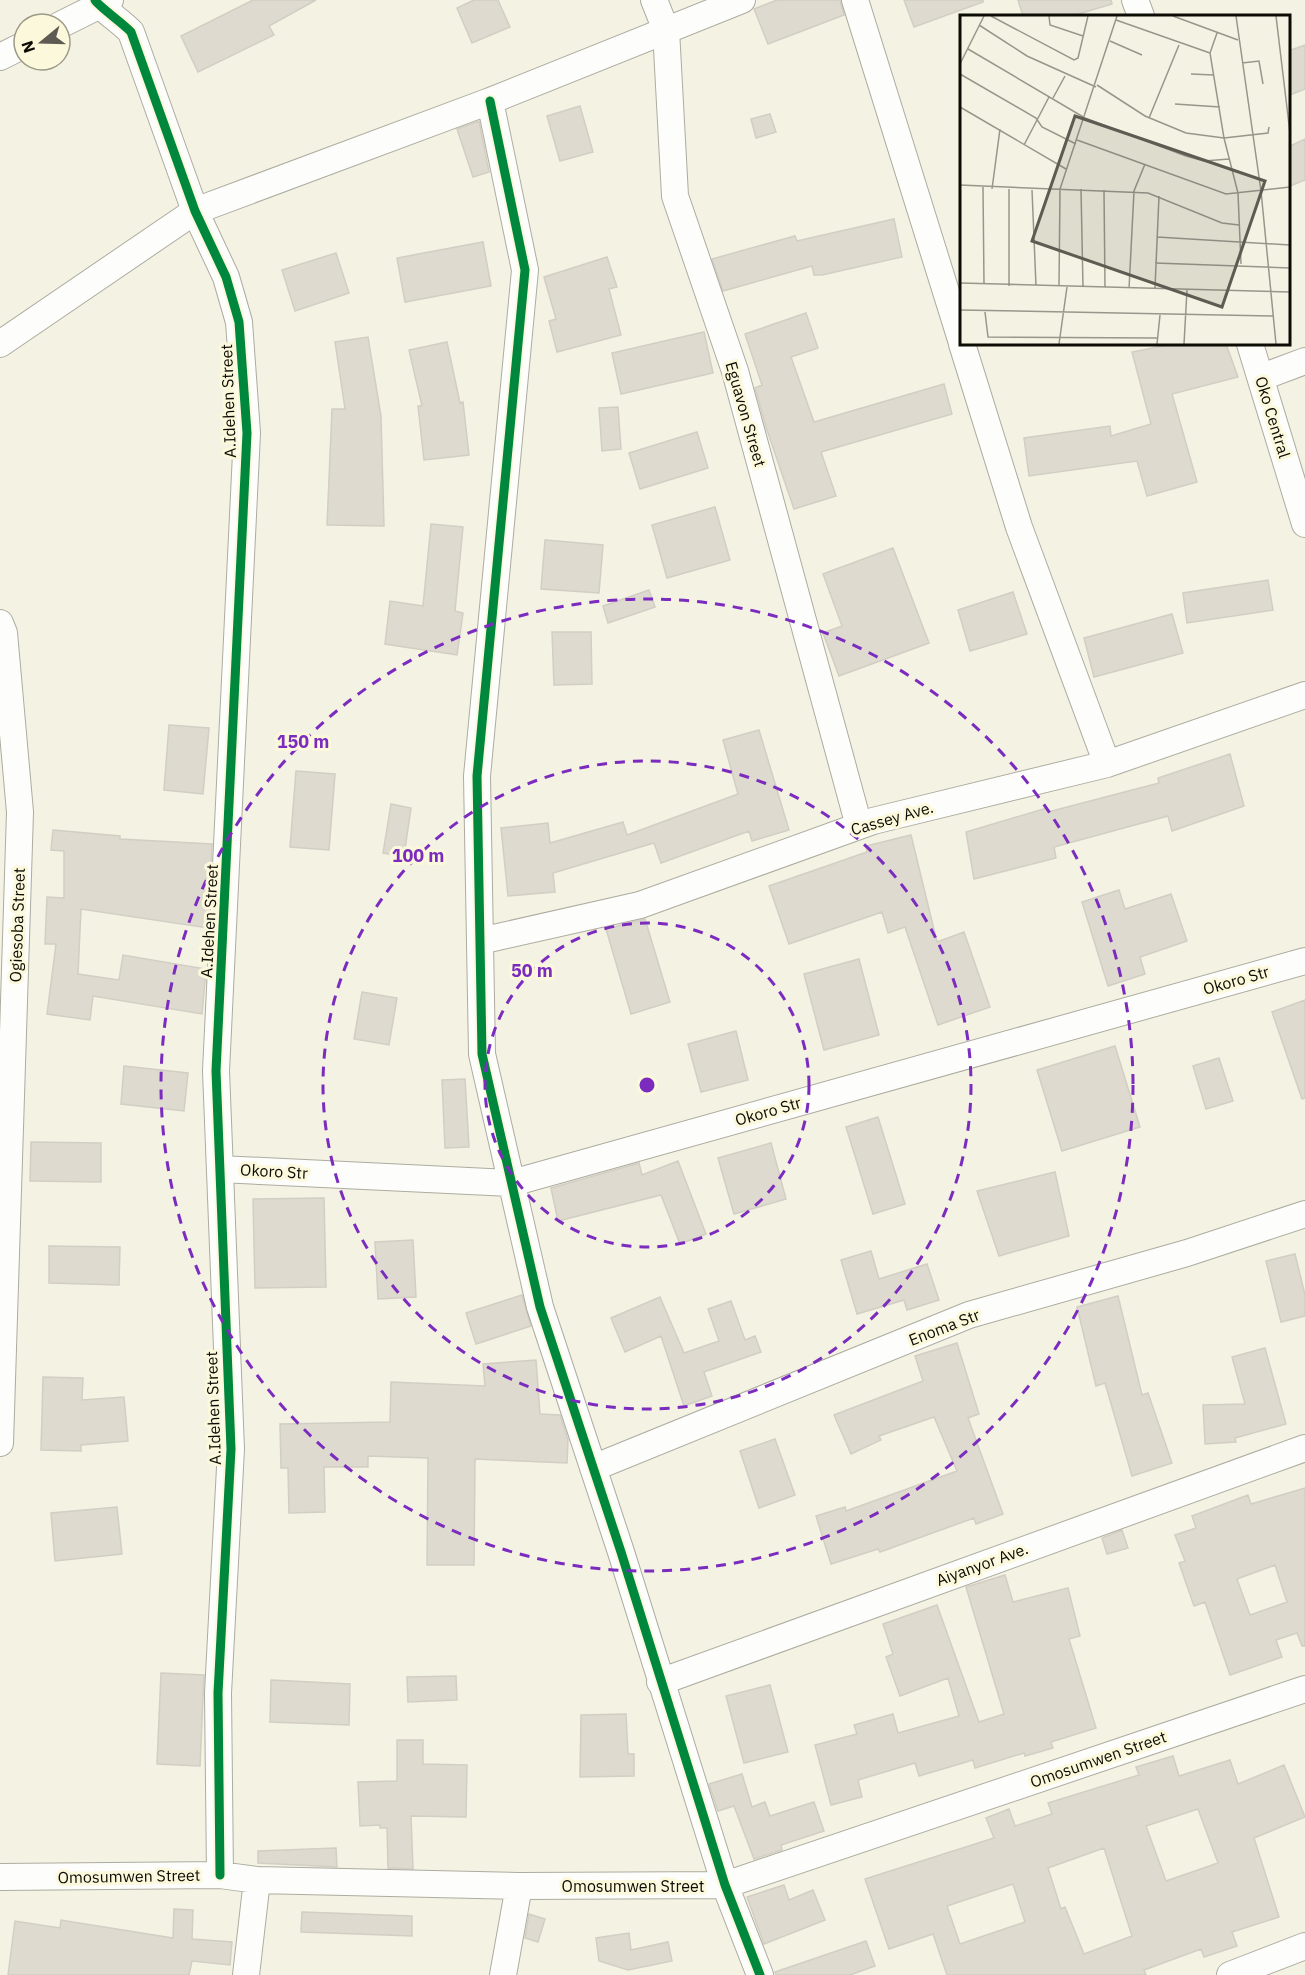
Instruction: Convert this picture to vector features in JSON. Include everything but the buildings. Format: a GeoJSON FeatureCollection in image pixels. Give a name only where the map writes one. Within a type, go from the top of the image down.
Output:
{"type":"FeatureCollection","features":[{"type":"Feature","properties":{"kind":"street","name":"Eguavon Street"},"geometry":{"type":"LineString","coordinates":[[654,0],[666,30],[675,196],[735,371],[859,826]]}},
{"type":"Feature","properties":{"kind":"street"},"geometry":{"type":"LineString","coordinates":[[0,344],[195,211],[490,101],[742,0]]}},
{"type":"Feature","properties":{"kind":"street"},"geometry":{"type":"LineString","coordinates":[[855,0],[960,337]]}},
{"type":"Feature","properties":{"kind":"street"},"geometry":{"type":"LineString","coordinates":[[1135,0],[1141,15]]}},
{"type":"Feature","properties":{"kind":"street"},"geometry":{"type":"LineString","coordinates":[[72,18],[101,2]]}},
{"type":"Feature","properties":{"kind":"street","name":"A.Idehen Street"},"geometry":{"type":"LineString","coordinates":[[101,2],[131,32],[195,211],[226,277],[239,322],[248,433],[216,1071],[231,1449],[218,1694],[220,1875]]}},
{"type":"Feature","properties":{"kind":"street"},"geometry":{"type":"LineString","coordinates":[[490,101],[525,270],[477,776],[482,1054],[540,1307],[725,1886],[760,1975]]}},
{"type":"Feature","properties":{"kind":"street"},"geometry":{"type":"LineString","coordinates":[[963,345],[1019,527],[1107,764]]}},
{"type":"Feature","properties":{"kind":"street","name":"Oko Central"},"geometry":{"type":"LineString","coordinates":[[1250,345],[1305,524]]}},
{"type":"Feature","properties":{"kind":"street"},"geometry":{"type":"LineString","coordinates":[[1262,377],[1305,361]]}},
{"type":"Feature","properties":{"kind":"street","name":"Ogiesoba Street"},"geometry":{"type":"LineString","coordinates":[[0,623],[4,633],[20,812],[0,1443]]}},
{"type":"Feature","properties":{"kind":"street","name":"Cassey Ave."},"geometry":{"type":"LineString","coordinates":[[480,941],[640,905],[859,826],[1107,764],[1305,695]]}},
{"type":"Feature","properties":{"kind":"street","name":"Okoro Str"},"geometry":{"type":"LineString","coordinates":[[220,1168],[512,1183],[1305,961]]}},
{"type":"Feature","properties":{"kind":"street","name":"Enoma Str"},"geometry":{"type":"LineString","coordinates":[[593,1468],[969,1315],[1187,1253],[1305,1214]]}},
{"type":"Feature","properties":{"kind":"street","name":"Aiyanyor Ave."},"geometry":{"type":"LineString","coordinates":[[660,1682],[1305,1448]]}},
{"type":"Feature","properties":{"kind":"street","name":"Omosumwen Street"},"geometry":{"type":"LineString","coordinates":[[0,1877],[220,1875],[256,1880],[519,1886],[725,1886],[1305,1689]]}},
{"type":"Feature","properties":{"kind":"street"},"geometry":{"type":"LineString","coordinates":[[246,1975],[256,1880]]}},
{"type":"Feature","properties":{"kind":"street"},"geometry":{"type":"LineString","coordinates":[[503,1975],[519,1886]]}},
{"type":"Feature","properties":{"kind":"street"},"geometry":{"type":"LineString","coordinates":[[1230,1975],[1305,1946]]}},
{"type":"Feature","properties":{"kind":"cycle path"},"geometry":{"type":"LineString","coordinates":[[95,0],[131,32],[195,211],[226,277],[239,322],[247,433],[216,1071],[231,1449],[218,1693],[220,1875]]}},
{"type":"Feature","properties":{"kind":"cycle path"},"geometry":{"type":"LineString","coordinates":[[490,101],[525,270],[477,776],[482,1054],[540,1307],[621,1552],[725,1885],[760,1975]]}}]}
